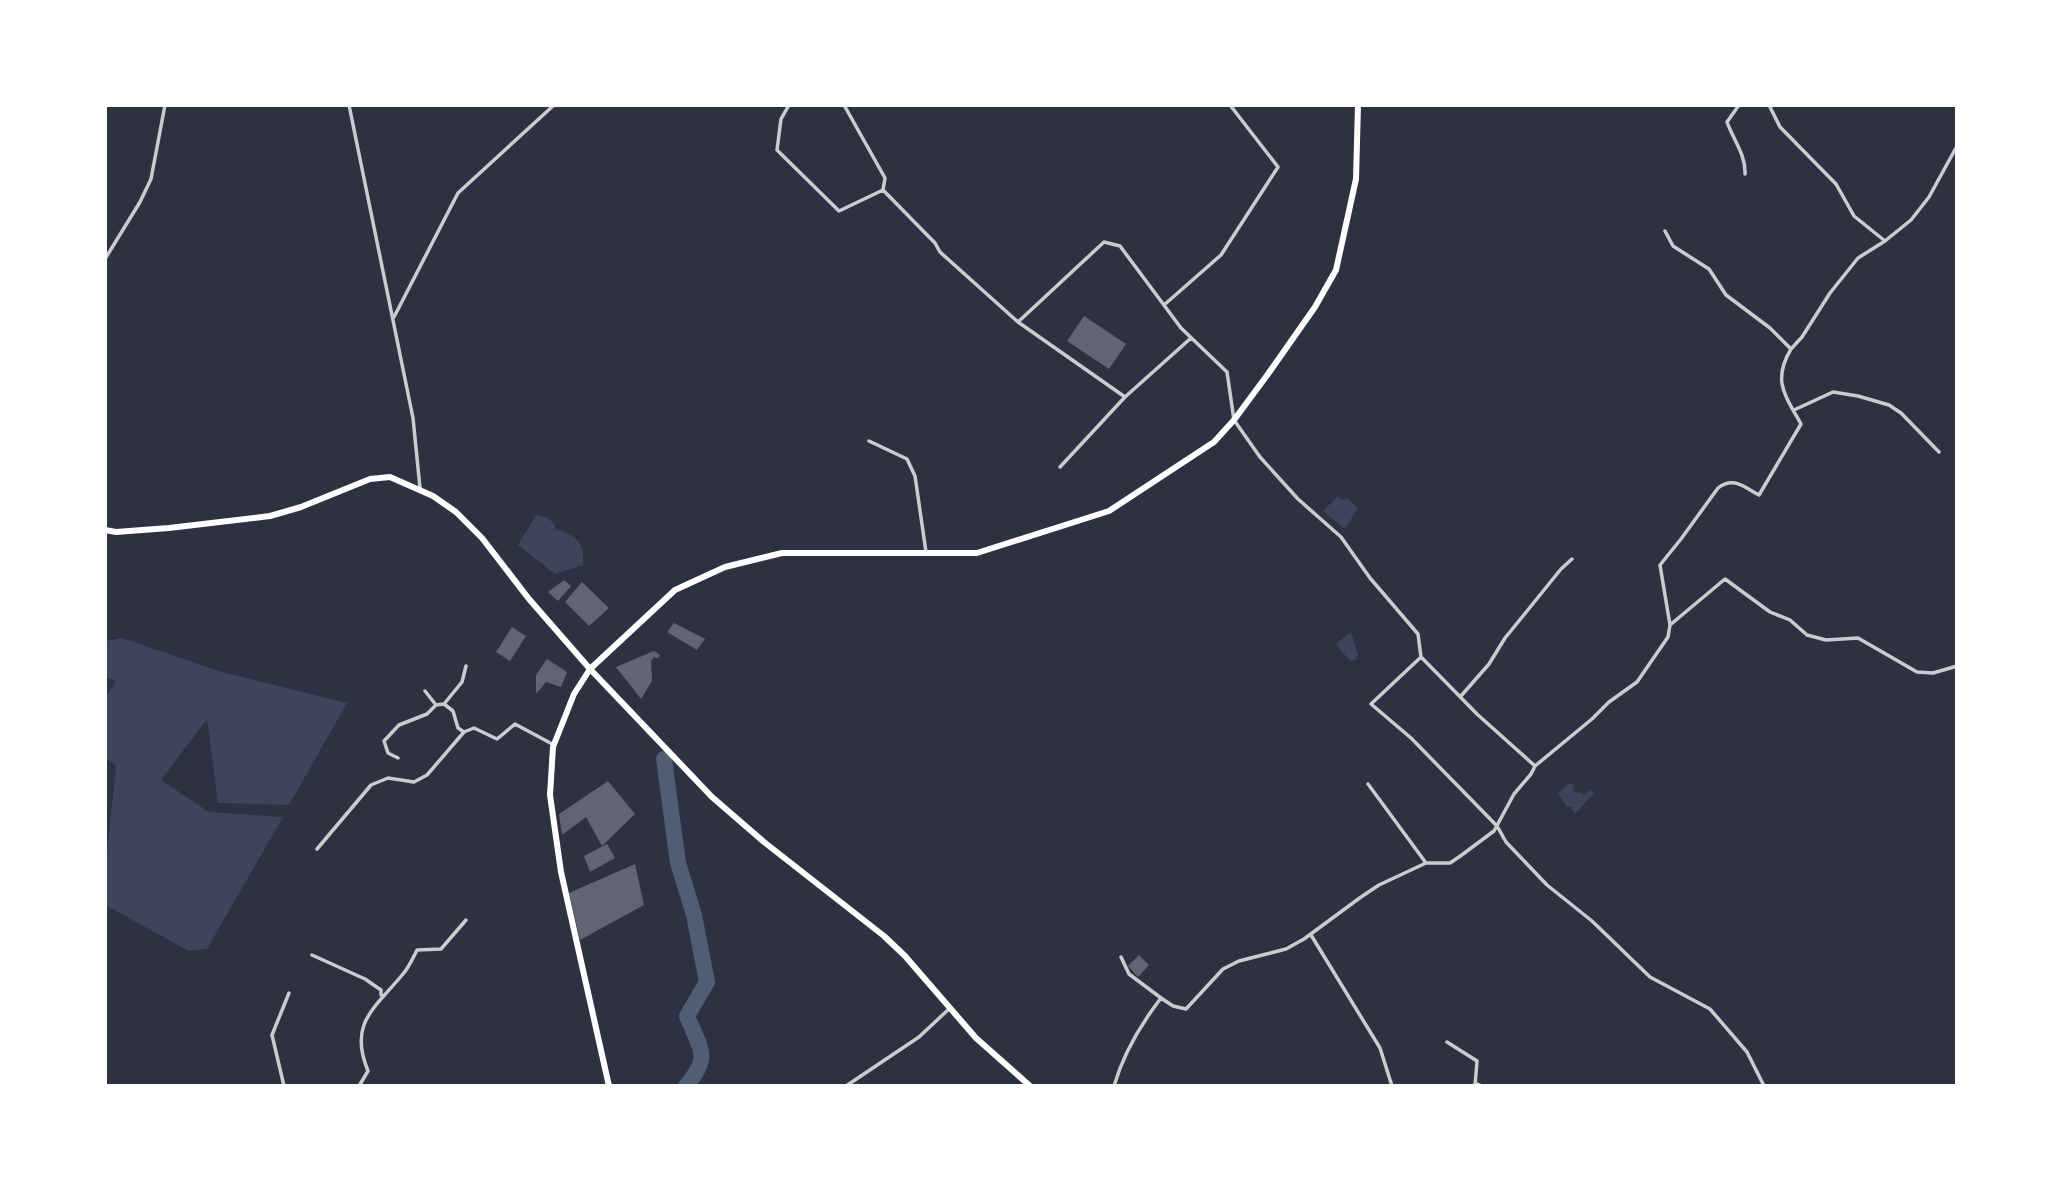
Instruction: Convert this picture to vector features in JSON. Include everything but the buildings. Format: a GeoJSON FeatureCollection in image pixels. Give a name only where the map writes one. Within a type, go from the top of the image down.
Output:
{"type":"FeatureCollection","features":[{"type":"Feature","properties":{"kind":"main road"},"geometry":{"type":"LineString","coordinates":[[609,1086],[579,960],[556,846],[550,795],[554,745],[575,694],[590,669],[675,590],[725,568],[782,552],[977,553],[1109,511],[1213,442],[1234,421],[1315,307],[1336,270],[1356,179],[1358,105]]}},
{"type":"Feature","properties":{"kind":"main road"},"geometry":{"type":"LineString","coordinates":[[105,530],[116,532],[169,528],[270,516],[301,507],[370,479],[390,477],[420,489],[456,512],[482,538],[529,599],[590,669],[712,797],[773,849],[884,936],[905,956],[976,1038],[1030,1086]]}},
{"type":"Feature","properties":{"kind":"street"},"geometry":{"type":"LineString","coordinates":[[105,259],[140,202],[151,178],[165,105]]}},
{"type":"Feature","properties":{"kind":"street"},"geometry":{"type":"LineString","coordinates":[[349,105],[413,418],[420,489]]}},
{"type":"Feature","properties":{"kind":"street"},"geometry":{"type":"LineString","coordinates":[[393,319],[458,193],[554,105]]}},
{"type":"Feature","properties":{"kind":"street"},"geometry":{"type":"LineString","coordinates":[[789,105],[781,119],[777,150],[839,211],[883,190]]}},
{"type":"Feature","properties":{"kind":"street"},"geometry":{"type":"LineString","coordinates":[[844,105],[885,178],[883,190]]}},
{"type":"Feature","properties":{"kind":"street"},"geometry":{"type":"LineString","coordinates":[[1164,305],[1221,255],[1278,167],[1230,105]]}},
{"type":"Feature","properties":{"kind":"street"},"geometry":{"type":"LineString","coordinates":[[1739,105],[1727,122],[1739,145],[1745,174]]}},
{"type":"Feature","properties":{"kind":"street"},"geometry":{"type":"LineString","coordinates":[[1769,105],[1780,127],[1836,184],[1854,216],[1885,241]]}},
{"type":"Feature","properties":{"kind":"street"},"geometry":{"type":"LineString","coordinates":[[1121,957],[1129,974],[1173,1006],[1186,1009],[1209,981],[1223,970],[1239,961],[1286,949],[1361,897],[1426,863],[1450,863],[1494,831],[1514,794],[1535,766],[1609,702],[1637,682],[1668,638],[1670,625],[1660,565],[1718,488],[1726,482],[1733,481],[1759,495],[1801,424],[1783,391],[1780,378],[1785,359],[1830,293],[1858,258],[1911,220],[1929,197],[1957,146]]}},
{"type":"Feature","properties":{"kind":"street"},"geometry":{"type":"LineString","coordinates":[[883,190],[935,243],[940,252],[1018,322],[1125,397]]}},
{"type":"Feature","properties":{"kind":"street"},"geometry":{"type":"LineString","coordinates":[[1665,231],[1673,246],[1709,269],[1727,295],[1770,328],[1791,349]]}},
{"type":"Feature","properties":{"kind":"street"},"geometry":{"type":"LineString","coordinates":[[1018,322],[1104,242],[1120,246],[1191,338],[1227,372],[1234,421],[1260,457],[1298,499],[1341,537],[1370,578],[1419,634],[1421,657],[1478,715],[1535,766]]}},
{"type":"Feature","properties":{"kind":"street"},"geometry":{"type":"LineString","coordinates":[[1060,467],[1125,397],[1191,338]]}},
{"type":"Feature","properties":{"kind":"street"},"geometry":{"type":"LineString","coordinates":[[1794,410],[1833,392],[1858,396],[1889,405],[1901,413],[1939,452]]}},
{"type":"Feature","properties":{"kind":"street"},"geometry":{"type":"LineString","coordinates":[[869,441],[907,459],[915,475],[926,552]]}},
{"type":"Feature","properties":{"kind":"street"},"geometry":{"type":"LineString","coordinates":[[105,552],[105,585]]}},
{"type":"Feature","properties":{"kind":"street"},"geometry":{"type":"LineString","coordinates":[[1461,696],[1489,664],[1505,638],[1572,559]]}},
{"type":"Feature","properties":{"kind":"street"},"geometry":{"type":"LineString","coordinates":[[1670,625],[1725,579],[1770,612],[1790,620],[1807,635],[1826,640],[1858,638],[1917,672],[1933,673],[1957,666]]}},
{"type":"Feature","properties":{"kind":"street"},"geometry":{"type":"LineString","coordinates":[[1421,657],[1371,704],[1411,738],[1497,825],[1506,842],[1547,886],[1592,921],[1650,977],[1710,1009],[1747,1052],[1765,1086]]}},
{"type":"Feature","properties":{"kind":"street"},"geometry":{"type":"LineString","coordinates":[[398,758],[388,753],[384,741],[399,725],[427,714],[436,705],[444,704],[462,682],[466,666]]}},
{"type":"Feature","properties":{"kind":"street"},"geometry":{"type":"LineString","coordinates":[[425,691],[436,705]]}},
{"type":"Feature","properties":{"kind":"street"},"geometry":{"type":"LineString","coordinates":[[444,704],[453,711],[458,728],[464,732]]}},
{"type":"Feature","properties":{"kind":"street"},"geometry":{"type":"LineString","coordinates":[[317,849],[371,785],[388,778],[414,782],[427,775],[464,732],[474,728],[497,739],[515,724],[554,745]]}},
{"type":"Feature","properties":{"kind":"street"},"geometry":{"type":"LineString","coordinates":[[1368,784],[1426,863]]}},
{"type":"Feature","properties":{"kind":"street"},"geometry":{"type":"LineString","coordinates":[[359,1086],[368,1071],[361,1050],[361,1028],[382,996],[404,972],[417,950],[441,949],[466,919]]}},
{"type":"Feature","properties":{"kind":"street"},"geometry":{"type":"LineString","coordinates":[[1311,934],[1380,1048],[1392,1086]]}},
{"type":"Feature","properties":{"kind":"street"},"geometry":{"type":"LineString","coordinates":[[312,956],[365,979],[381,990],[382,996]]}},
{"type":"Feature","properties":{"kind":"street"},"geometry":{"type":"LineString","coordinates":[[284,1086],[272,1035],[289,993]]}},
{"type":"Feature","properties":{"kind":"street"},"geometry":{"type":"LineString","coordinates":[[1114,1086],[1118,1071],[1148,1015],[1161,998]]}},
{"type":"Feature","properties":{"kind":"street"},"geometry":{"type":"LineString","coordinates":[[846,1086],[919,1037],[950,1008]]}},
{"type":"Feature","properties":{"kind":"street"},"geometry":{"type":"LineString","coordinates":[[1447,1042],[1477,1061],[1475,1084],[1482,1086]]}},
{"type":"Feature","properties":{"kind":"shaded area"},"geometry":{"type":"Polygon","coordinates":[[[1338,496],[1342,500],[1347,498],[1358,508],[1345,529],[1323,511],[1338,496]]]}},
{"type":"Feature","properties":{"kind":"shaded area"},"geometry":{"type":"Polygon","coordinates":[[[536,515],[549,519],[556,529],[577,540],[582,550],[583,565],[555,574],[518,545],[536,515]]]}},
{"type":"Feature","properties":{"kind":"shaded area"},"geometry":{"type":"Polygon","coordinates":[[[1351,632],[1358,659],[1350,661],[1336,644],[1351,632]]]}},
{"type":"Feature","properties":{"kind":"shaded area"},"geometry":{"type":"Polygon","coordinates":[[[122,638],[222,672],[347,703],[289,805],[218,803],[207,719],[161,780],[209,812],[283,817],[207,949],[189,951],[105,905],[105,871],[116,766],[105,758],[105,698],[116,681],[105,677],[105,641],[122,638]]]}},
{"type":"Feature","properties":{"kind":"shaded area"},"geometry":{"type":"Polygon","coordinates":[[[1568,784],[1574,784],[1573,790],[1576,793],[1583,795],[1591,790],[1594,793],[1575,814],[1558,793],[1568,784]]]}},
{"type":"Feature","properties":{"kind":"waterway"},"geometry":{"type":"LineString","coordinates":[[664,759],[678,863],[694,915],[707,982],[687,1016],[699,1045],[701,1059],[699,1067],[686,1086]]}}]}
